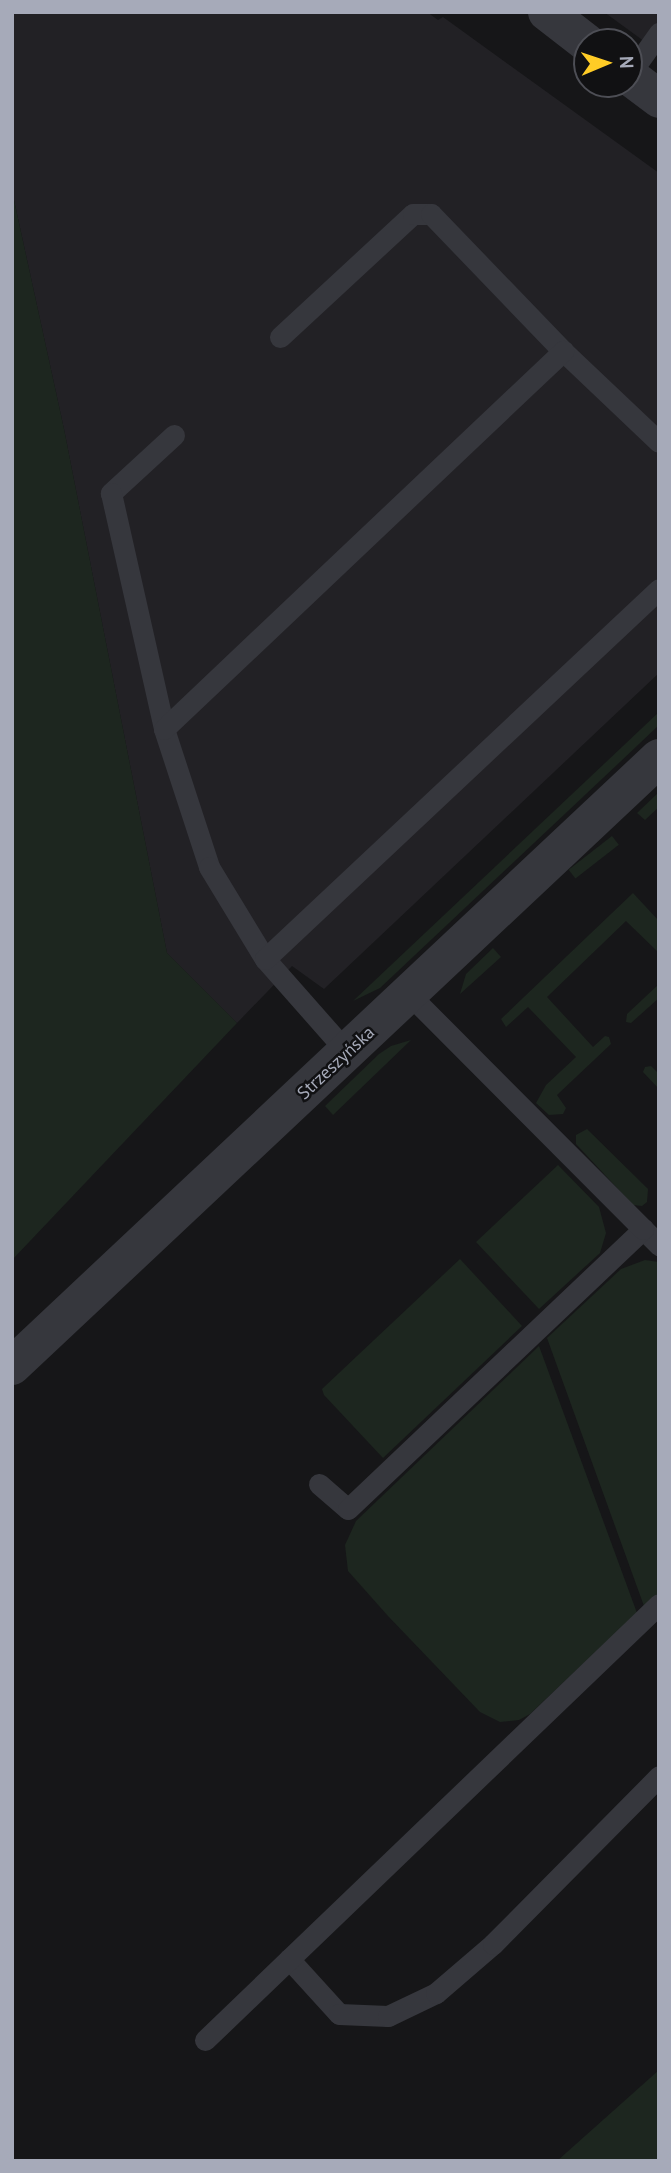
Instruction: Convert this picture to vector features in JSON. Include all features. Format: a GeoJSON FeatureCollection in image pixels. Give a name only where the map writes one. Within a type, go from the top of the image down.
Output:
{"type":"FeatureCollection","features":[{"type":"Feature","properties":{"kind":"street"},"geometry":{"type":"LineString","coordinates":[[547,12],[573,32]]}},
{"type":"Feature","properties":{"kind":"street"},"geometry":{"type":"LineString","coordinates":[[643,87],[659,99]]}},
{"type":"Feature","properties":{"kind":"street","name":"Strzeszyńska"},"geometry":{"type":"LineString","coordinates":[[12,1366],[659,758]]}},
{"type":"Feature","properties":{"kind":"lane"},"geometry":{"type":"LineString","coordinates":[[643,56],[659,33]]}},
{"type":"Feature","properties":{"kind":"lane"},"geometry":{"type":"LineString","coordinates":[[280,337],[413,214],[431,214],[564,351],[659,442]]}},
{"type":"Feature","properties":{"kind":"lane"},"geometry":{"type":"LineString","coordinates":[[164,729],[564,351]]}},
{"type":"Feature","properties":{"kind":"lane"},"geometry":{"type":"LineString","coordinates":[[174,435],[111,493],[164,729],[209,867],[265,959],[347,1052]]}},
{"type":"Feature","properties":{"kind":"lane"},"geometry":{"type":"LineString","coordinates":[[265,959],[659,589]]}},
{"type":"Feature","properties":{"kind":"lane"},"geometry":{"type":"LineString","coordinates":[[409,994],[659,1245]]}},
{"type":"Feature","properties":{"kind":"lane"},"geometry":{"type":"LineString","coordinates":[[319,1485],[348,1509],[643,1229]]}},
{"type":"Feature","properties":{"kind":"lane"},"geometry":{"type":"LineString","coordinates":[[205,2040],[659,1604]]}},
{"type":"Feature","properties":{"kind":"lane"},"geometry":{"type":"LineString","coordinates":[[289,1959],[340,2014],[388,2016],[436,1993],[493,1944],[659,1776]]}},
{"type":"Feature","properties":{"kind":"shaded area"},"geometry":{"type":"Polygon","coordinates":[[[12,12],[427,12],[438,20],[443,17],[659,173],[659,673],[324,989],[292,966],[237,1023],[167,953],[64,429],[12,191],[12,12]]]}},
{"type":"Feature","properties":{"kind":"shaded area"},"geometry":{"type":"Polygon","coordinates":[[[604,12],[659,12],[659,52],[643,40],[643,28],[626,28],[604,12]]]}},
{"type":"Feature","properties":{"kind":"shaded area"},"geometry":{"type":"Polygon","coordinates":[[[12,191],[64,429],[167,953],[237,1023],[12,1260],[12,191]]]}},
{"type":"Feature","properties":{"kind":"shaded area"},"geometry":{"type":"Polygon","coordinates":[[[659,712],[659,725],[620,762],[380,988],[353,1001],[659,712]]]}},
{"type":"Feature","properties":{"kind":"shaded area"},"geometry":{"type":"Polygon","coordinates":[[[659,792],[659,807],[645,820],[637,813],[659,792]]]}},
{"type":"Feature","properties":{"kind":"shaded area"},"geometry":{"type":"Polygon","coordinates":[[[612,836],[619,845],[575,879],[569,870],[612,836]]]}},
{"type":"Feature","properties":{"kind":"shaded area"},"geometry":{"type":"Polygon","coordinates":[[[633,893],[659,921],[659,953],[626,921],[547,997],[593,1047],[605,1036],[609,1037],[611,1044],[557,1095],[566,1108],[563,1114],[549,1115],[536,1103],[546,1085],[576,1057],[528,1007],[506,1027],[501,1019],[633,893]]]}},
{"type":"Feature","properties":{"kind":"shaded area"},"geometry":{"type":"Polygon","coordinates":[[[493,948],[501,957],[460,994],[466,974],[493,948]]]}},
{"type":"Feature","properties":{"kind":"shaded area"},"geometry":{"type":"Polygon","coordinates":[[[659,984],[659,998],[631,1023],[626,1022],[627,1014],[659,984]]]}},
{"type":"Feature","properties":{"kind":"shaded area"},"geometry":{"type":"Polygon","coordinates":[[[411,1040],[333,1115],[325,1106],[379,1054],[391,1046],[411,1040]]]}},
{"type":"Feature","properties":{"kind":"shaded area"},"geometry":{"type":"Polygon","coordinates":[[[651,1066],[659,1074],[659,1089],[643,1072],[645,1067],[651,1066]]]}},
{"type":"Feature","properties":{"kind":"shaded area"},"geometry":{"type":"Polygon","coordinates":[[[587,1129],[648,1189],[647,1202],[642,1206],[633,1205],[576,1144],[576,1135],[587,1129]]]}},
{"type":"Feature","properties":{"kind":"shaded area"},"geometry":{"type":"Polygon","coordinates":[[[558,1165],[599,1207],[606,1233],[600,1253],[539,1309],[476,1242],[558,1165]]]}},
{"type":"Feature","properties":{"kind":"shaded area"},"geometry":{"type":"Polygon","coordinates":[[[460,1259],[522,1326],[383,1458],[324,1395],[322,1389],[460,1259]]]}},
{"type":"Feature","properties":{"kind":"shaded area"},"geometry":{"type":"Polygon","coordinates":[[[645,1260],[659,1262],[659,1593],[644,1606],[547,1338],[621,1269],[645,1260]]]}},
{"type":"Feature","properties":{"kind":"shaded area"},"geometry":{"type":"Polygon","coordinates":[[[539,1346],[637,1613],[530,1714],[519,1720],[500,1722],[480,1712],[348,1571],[345,1545],[356,1521],[539,1346]]]}},
{"type":"Feature","properties":{"kind":"shaded area"},"geometry":{"type":"Polygon","coordinates":[[[659,2070],[659,2161],[557,2161],[659,2070]]]}}]}
